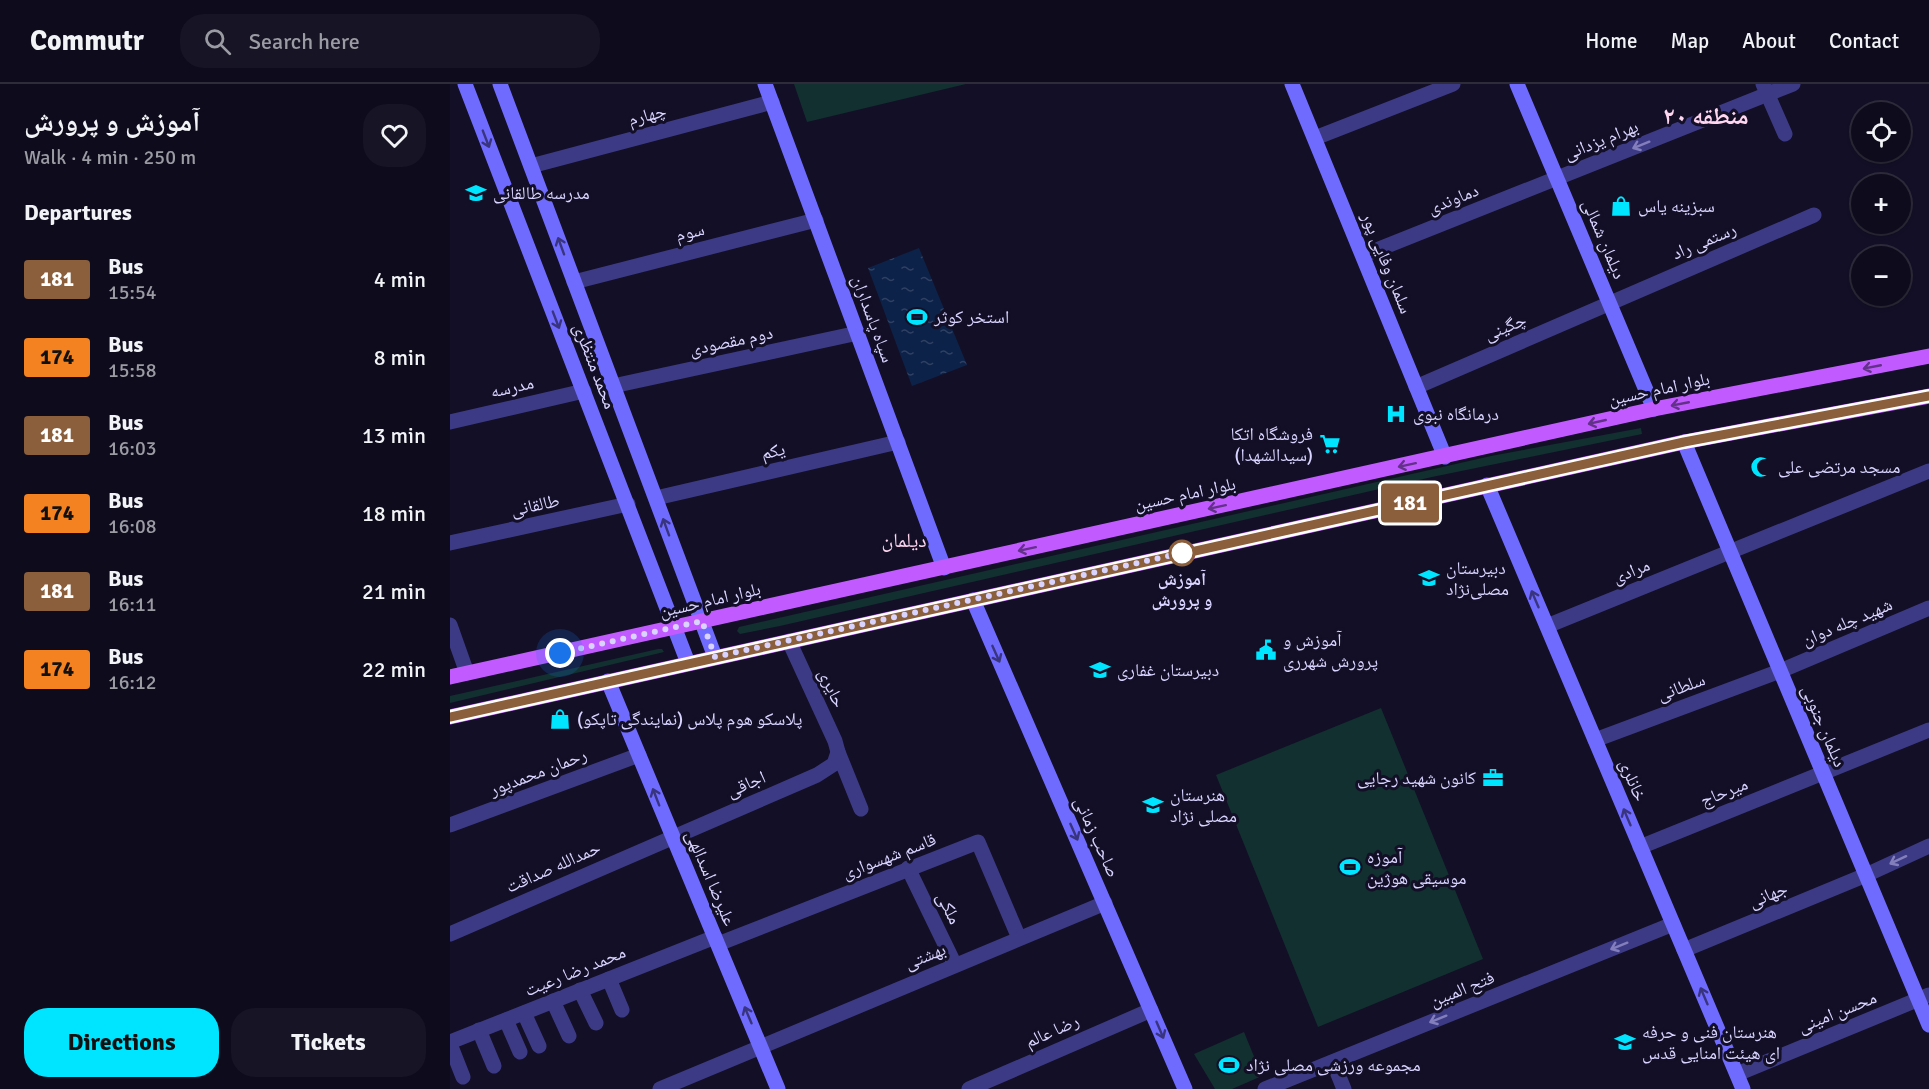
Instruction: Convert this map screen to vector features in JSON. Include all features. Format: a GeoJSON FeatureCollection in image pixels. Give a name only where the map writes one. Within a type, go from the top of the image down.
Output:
{"type":"FeatureCollection","features":[{"type":"Feature","properties":{"kind":"main road","name":"بلوار امام حسین"},"geometry":{"type":"LineString","coordinates":[[450,677],[1654,409],[1929,356]]}},
{"type":"Feature","properties":{"kind":"main road"},"geometry":{"type":"LineString","coordinates":[[450,717],[1684,442],[1929,396]]}},
{"type":"Feature","properties":{"kind":"street","name":"محمد منتظری"},"geometry":{"type":"LineString","coordinates":[[465,84],[688,663]]}},
{"type":"Feature","properties":{"kind":"street","name":"محمد منتظری"},"geometry":{"type":"LineString","coordinates":[[500,84],[715,657]]}},
{"type":"Feature","properties":{"kind":"street","name":"سپاه پاسداران"},"geometry":{"type":"LineString","coordinates":[[765,84],[944,568]]}},
{"type":"Feature","properties":{"kind":"street","name":"سلمان وفایی پور"},"geometry":{"type":"LineString","coordinates":[[1292,84],[1445,457]]}},
{"type":"Feature","properties":{"kind":"street"},"geometry":{"type":"LineString","coordinates":[[1314,138],[1452,84]]}},
{"type":"Feature","properties":{"kind":"street","name":"دیلمان شمالی"},"geometry":{"type":"LineString","coordinates":[[1517,84],[1654,409]]}},
{"type":"Feature","properties":{"kind":"street","name":"بهرام یزدانی"},"geometry":{"type":"LineString","coordinates":[[1557,178],[1766,89],[1793,84]]}},
{"type":"Feature","properties":{"kind":"street"},"geometry":{"type":"LineString","coordinates":[[1766,89],[1785,134]]}},
{"type":"Feature","properties":{"kind":"street","name":"چهارم"},"geometry":{"type":"LineString","coordinates":[[531,166],[772,102]]}},
{"type":"Feature","properties":{"kind":"street","name":"دماوندی"},"geometry":{"type":"LineString","coordinates":[[1364,255],[1557,178]]}},
{"type":"Feature","properties":{"kind":"street","name":"رستمی راد"},"geometry":{"type":"LineString","coordinates":[[1610,303],[1814,215]]}},
{"type":"Feature","properties":{"kind":"street","name":"سوم"},"geometry":{"type":"LineString","coordinates":[[574,282],[816,220]]}},
{"type":"Feature","properties":{"kind":"street","name":"چگینی"},"geometry":{"type":"LineString","coordinates":[[1416,387],[1610,303]]}},
{"type":"Feature","properties":{"kind":"street","name":"دوم مقصودی"},"geometry":{"type":"LineString","coordinates":[[614,386],[858,333]]}},
{"type":"Feature","properties":{"kind":"street","name":"مدرسه"},"geometry":{"type":"LineString","coordinates":[[450,422],[584,391]]}},
{"type":"Feature","properties":{"kind":"street","name":"یکم"},"geometry":{"type":"LineString","coordinates":[[656,498],[898,442]]}},
{"type":"Feature","properties":{"kind":"street","name":"دیلمان جنوبی"},"geometry":{"type":"LineString","coordinates":[[1684,442],[1866,875],[1924,998],[1929,1025]]}},
{"type":"Feature","properties":{"kind":"street","name":"مرادی"},"geometry":{"type":"LineString","coordinates":[[1547,626],[1929,471]]}},
{"type":"Feature","properties":{"kind":"street","name":"خانلری"},"geometry":{"type":"LineString","coordinates":[[1487,486],[1743,1089]]}},
{"type":"Feature","properties":{"kind":"street","name":"طالقانی"},"geometry":{"type":"LineString","coordinates":[[450,543],[628,504]]}},
{"type":"Feature","properties":{"kind":"street"},"geometry":{"type":"LineString","coordinates":[[650,561],[676,554]]}},
{"type":"Feature","properties":{"kind":"street","name":"صاحب زمانی"},"geometry":{"type":"LineString","coordinates":[[973,600],[1185,1089]]}},
{"type":"Feature","properties":{"kind":"street","name":"شهید چله دوان"},"geometry":{"type":"LineString","coordinates":[[1780,671],[1929,608]]}},
{"type":"Feature","properties":{"kind":"street"},"geometry":{"type":"LineString","coordinates":[[450,625],[467,673]]}},
{"type":"Feature","properties":{"kind":"street","name":"حایری"},"geometry":{"type":"LineString","coordinates":[[789,641],[835,741],[836,758],[861,809]]}},
{"type":"Feature","properties":{"kind":"street","name":"سلطانی"},"geometry":{"type":"LineString","coordinates":[[1595,740],[1780,671]]}},
{"type":"Feature","properties":{"kind":"street","name":"علیرضا اسدالهی"},"geometry":{"type":"LineString","coordinates":[[608,681],[778,1089]]}},
{"type":"Feature","properties":{"kind":"street","name":"میرحاج"},"geometry":{"type":"LineString","coordinates":[[1640,847],[1929,730]]}},
{"type":"Feature","properties":{"kind":"street","name":"رحمان محمدپور"},"geometry":{"type":"LineString","coordinates":[[450,825],[639,755]]}},
{"type":"Feature","properties":{"kind":"street","name":"اجاقی"},"geometry":{"type":"LineString","coordinates":[[671,836],[817,775],[836,758]]}},
{"type":"Feature","properties":{"kind":"street","name":"حمدالله صداقت"},"geometry":{"type":"LineString","coordinates":[[450,934],[671,836]]}},
{"type":"Feature","properties":{"kind":"street","name":"قاسم شهسواری"},"geometry":{"type":"LineString","coordinates":[[716,941],[978,842],[1019,938]]}},
{"type":"Feature","properties":{"kind":"street","name":"جهانی"},"geometry":{"type":"LineString","coordinates":[[1684,951],[1866,875],[1929,846]]}},
{"type":"Feature","properties":{"kind":"street","name":"ملکی"},"geometry":{"type":"LineString","coordinates":[[908,868],[955,965]]}},
{"type":"Feature","properties":{"kind":"street","name":"بهشتی"},"geometry":{"type":"LineString","coordinates":[[660,1089],[760,1045],[1105,903]]}},
{"type":"Feature","properties":{"kind":"street","name":"فتح المبین"},"geometry":{"type":"LineString","coordinates":[[1265,1089],[1673,924]]}},
{"type":"Feature","properties":{"kind":"street","name":"محمد رضا رعیت"},"geometry":{"type":"LineString","coordinates":[[450,1043],[580,990],[716,941]]}},
{"type":"Feature","properties":{"kind":"street"},"geometry":{"type":"LineString","coordinates":[[609,979],[622,1010]]}},
{"type":"Feature","properties":{"kind":"street"},"geometry":{"type":"LineString","coordinates":[[580,990],[596,1023]]}},
{"type":"Feature","properties":{"kind":"street","name":"محسن امینی"},"geometry":{"type":"LineString","coordinates":[[1737,1074],[1924,998]]}},
{"type":"Feature","properties":{"kind":"street"},"geometry":{"type":"LineString","coordinates":[[554,1001],[569,1036]]}},
{"type":"Feature","properties":{"kind":"street","name":"رضا عالم"},"geometry":{"type":"LineString","coordinates":[[969,1089],[1151,1010]]}},
{"type":"Feature","properties":{"kind":"street"},"geometry":{"type":"LineString","coordinates":[[524,1013],[539,1046]]}},
{"type":"Feature","properties":{"kind":"street"},"geometry":{"type":"LineString","coordinates":[[506,1020],[520,1052]]}},
{"type":"Feature","properties":{"kind":"street"},"geometry":{"type":"LineString","coordinates":[[479,1030],[494,1066]]}},
{"type":"Feature","properties":{"kind":"street"},"geometry":{"type":"LineString","coordinates":[[450,1043],[463,1077]]}},
{"type":"Feature","properties":{"kind":"street"},"geometry":{"type":"LineString","coordinates":[[1333,1062],[1344,1089]]}},
{"type":"Feature","properties":{"kind":"green space"},"geometry":{"type":"Polygon","coordinates":[[[794,84],[966,84],[807,122],[794,84]]]}},
{"type":"Feature","properties":{"kind":"green space"},"geometry":{"type":"Polygon","coordinates":[[[1641,428],[1642,434],[1432,477],[780,626],[740,634],[737,631],[739,627],[1491,456],[1641,428]]]}},
{"type":"Feature","properties":{"kind":"green space"},"geometry":{"type":"Polygon","coordinates":[[[658,649],[664,652],[450,703],[450,696],[658,649]]]}},
{"type":"Feature","properties":{"kind":"green space","name":"آموزه موسیقی هوژین"},"geometry":{"type":"Polygon","coordinates":[[[1381,708],[1483,959],[1318,1027],[1216,775],[1381,708]]]}},
{"type":"Feature","properties":{"kind":"green space","name":"مجموعه ورزشی مصلی نژاد"},"geometry":{"type":"Polygon","coordinates":[[[1244,1032],[1262,1076],[1232,1089],[1215,1089],[1194,1054],[1244,1032]]]}},
{"type":"Feature","properties":{"kind":"water","name":"استخر کوثر"},"geometry":{"type":"Polygon","coordinates":[[[919,248],[967,365],[912,386],[868,268],[919,248]]]}},
{"type":"Feature","properties":{"kind":"bus line","name":"181"},"geometry":{"type":"LineString","coordinates":[[450,717],[1684,442],[1929,396]]}},
{"type":"Feature","properties":{"kind":"place","name":"مدرسه طالقانی"},"geometry":{"type":"Point","coordinates":[476,193]}},
{"type":"Feature","properties":{"kind":"place","name":"سبزینه یاس"},"geometry":{"type":"Point","coordinates":[1621,206]}},
{"type":"Feature","properties":{"kind":"place","name":"استخر کوثر"},"geometry":{"type":"Point","coordinates":[917,317]}},
{"type":"Feature","properties":{"kind":"place","name":"درمانگاه نبوی"},"geometry":{"type":"Point","coordinates":[1396,414]}},
{"type":"Feature","properties":{"kind":"place","name":"فروشگاه اتکا (سیدالشهدا)"},"geometry":{"type":"Point","coordinates":[1330,444]}},
{"type":"Feature","properties":{"kind":"place","name":"مسجد مرتضی علی"},"geometry":{"type":"Point","coordinates":[1761,467]}},
{"type":"Feature","properties":{"kind":"place","name":"آموزش و پرورش"},"geometry":{"type":"Point","coordinates":[1182,553]}},
{"type":"Feature","properties":{"kind":"place","name":"دبیرستان مصلی‌نژاد"},"geometry":{"type":"Point","coordinates":[1429,578]}},
{"type":"Feature","properties":{"kind":"place","name":"آموزش و پرورش شهرری"},"geometry":{"type":"Point","coordinates":[1266,650]}},
{"type":"Feature","properties":{"kind":"place","name":"دبیرستان غفاری"},"geometry":{"type":"Point","coordinates":[1100,670]}},
{"type":"Feature","properties":{"kind":"place","name":"پلاسکو هوم پلاس (نمایندگی تاپکو)"},"geometry":{"type":"Point","coordinates":[560,719]}},
{"type":"Feature","properties":{"kind":"place","name":"کانون شهید رجایی"},"geometry":{"type":"Point","coordinates":[1493,778]}},
{"type":"Feature","properties":{"kind":"place","name":"هنرستان مصلی نژاد"},"geometry":{"type":"Point","coordinates":[1153,805]}},
{"type":"Feature","properties":{"kind":"place","name":"آموزه موسیقی هوژین"},"geometry":{"type":"Point","coordinates":[1350,867]}},
{"type":"Feature","properties":{"kind":"place","name":"هنرستان فنی و حرفه ای هیئت امنایی قدس"},"geometry":{"type":"Point","coordinates":[1625,1042]}},
{"type":"Feature","properties":{"kind":"place","name":"مجموعه ورزشی مصلی نژاد"},"geometry":{"type":"Point","coordinates":[1229,1065]}},
{"type":"Feature","properties":{"kind":"district","name":"منطقه ۲۰"},"geometry":{"type":"Point","coordinates":[1706,116]}},
{"type":"Feature","properties":{"kind":"district","name":"دیلمان"},"geometry":{"type":"Point","coordinates":[904,540]}},
{"type":"Feature","properties":{"kind":"route"},"geometry":{"type":"LineString","coordinates":[[560,653],[702,621],[715,657],[1182,553]]}}]}
